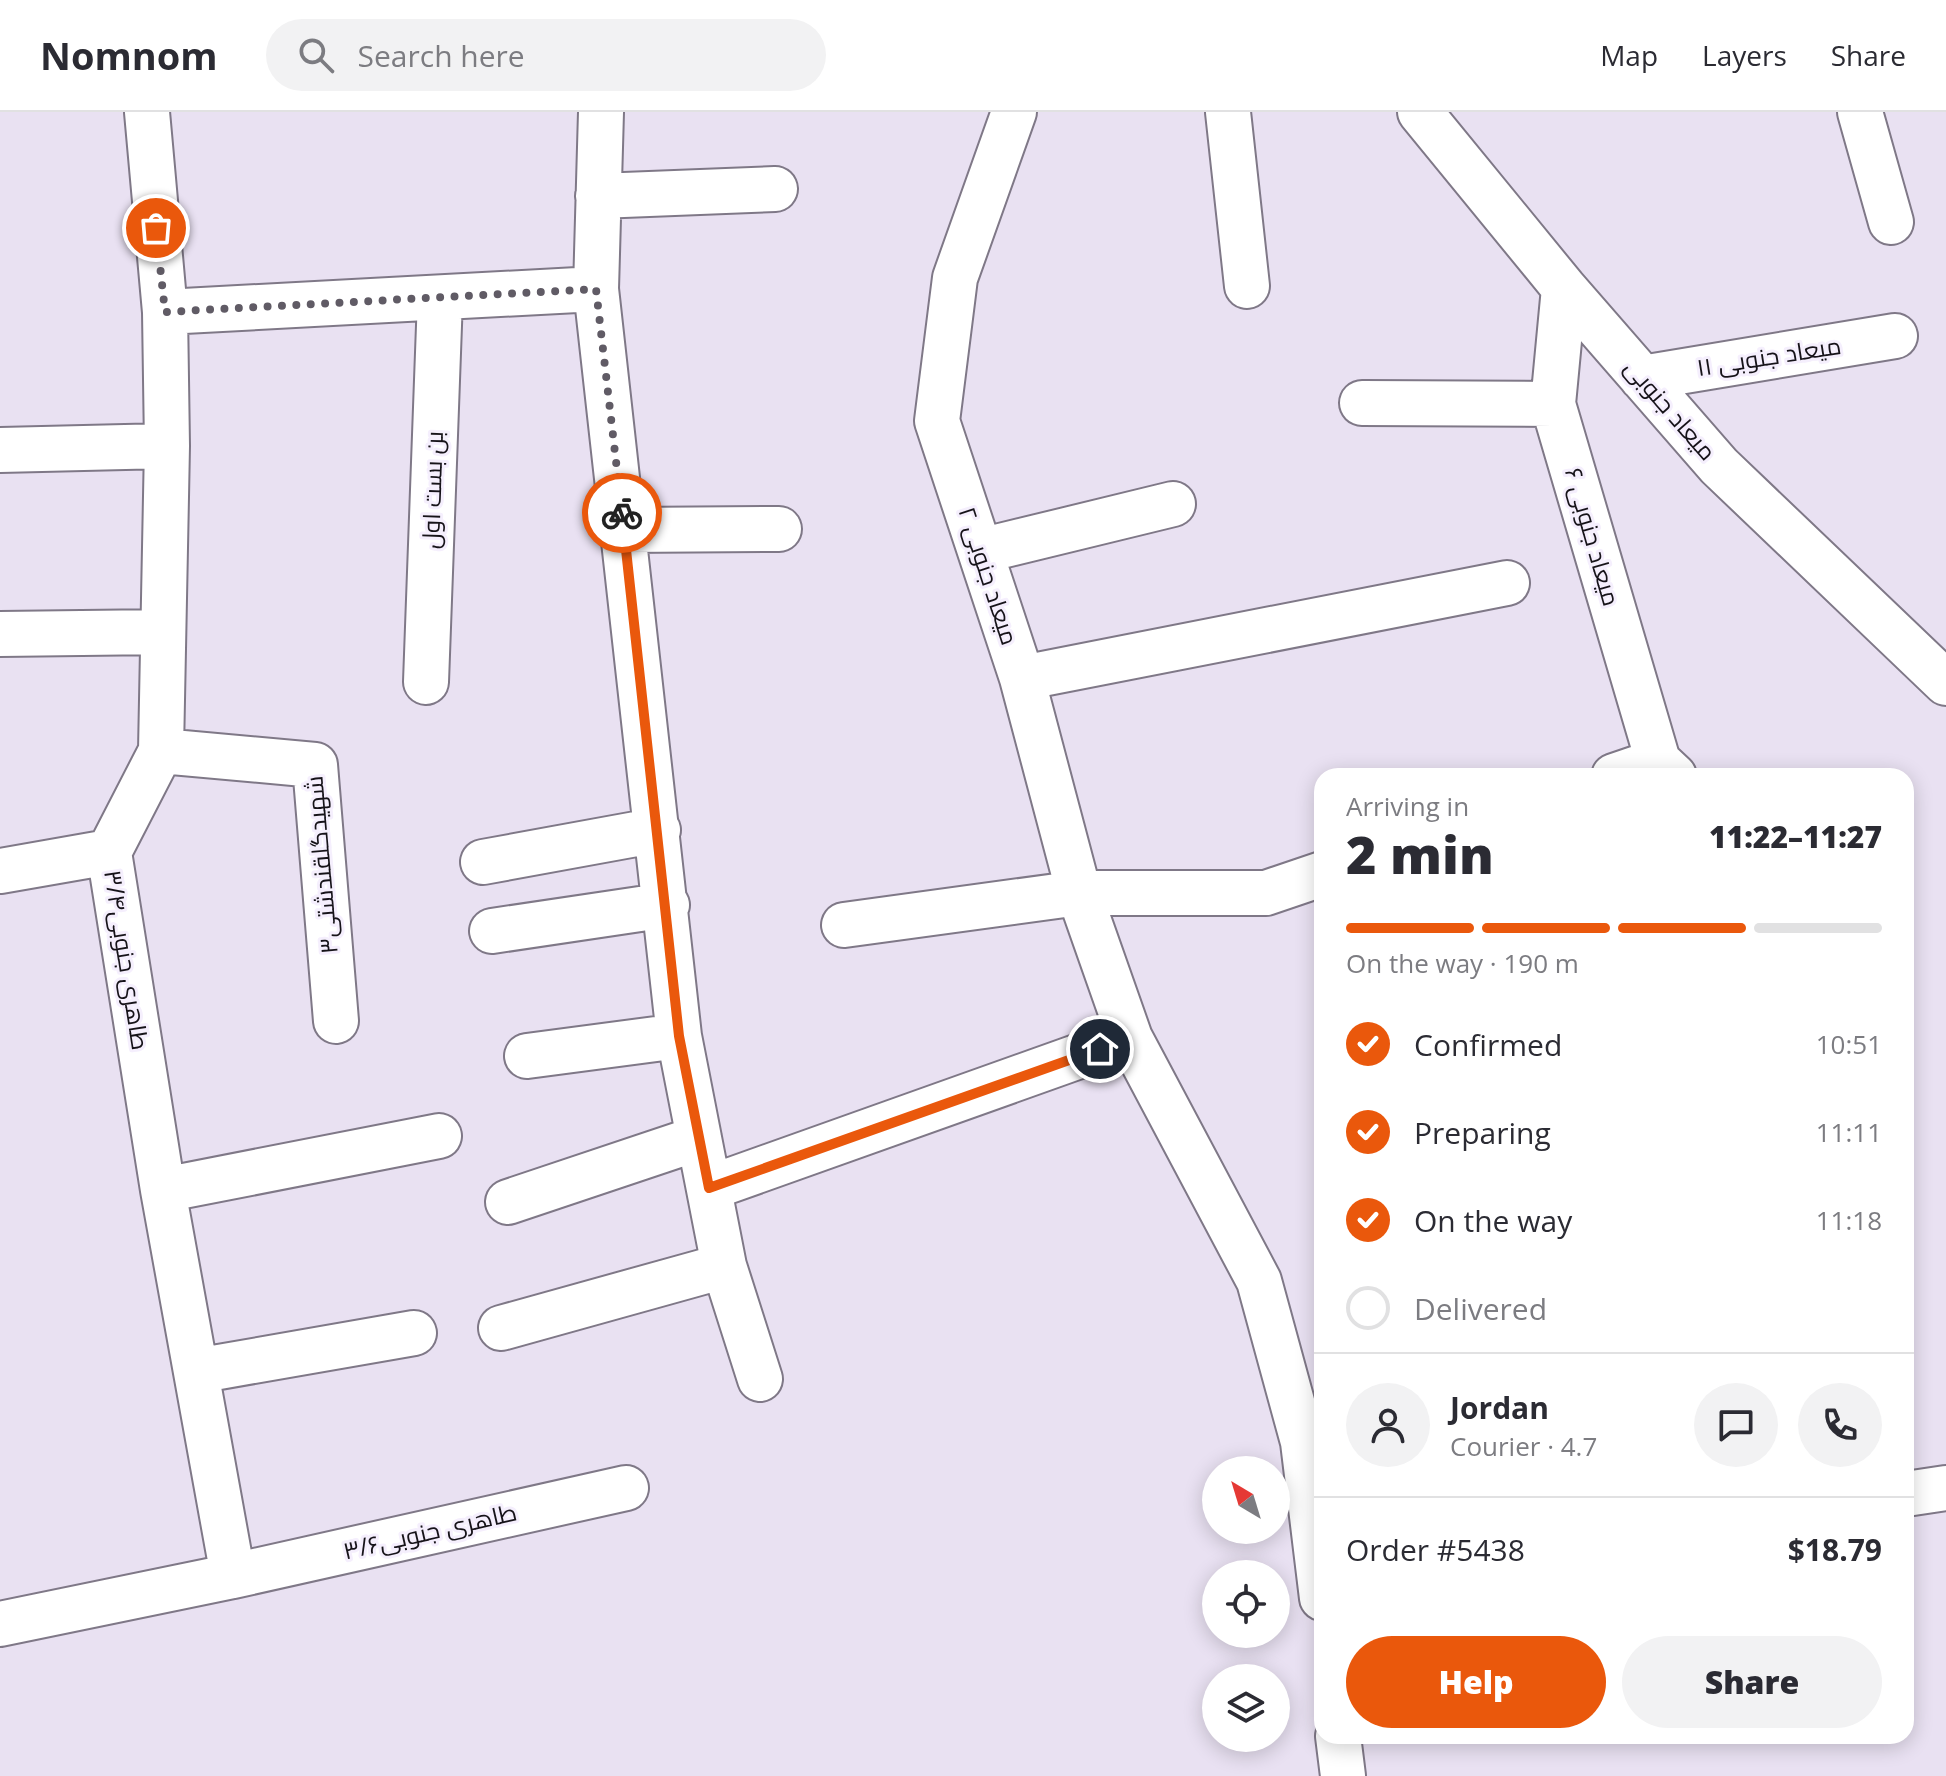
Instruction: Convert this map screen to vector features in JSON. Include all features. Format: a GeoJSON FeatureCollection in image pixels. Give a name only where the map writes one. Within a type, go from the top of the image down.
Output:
{"type":"FeatureCollection","features":[{"type":"Feature","properties":{"kind":"street","name":"طاهری جنوبی۳/۴"},"geometry":{"type":"LineString","coordinates":[[147,112],[165,312],[167,446],[161,751],[109,852],[163,1190],[233,1576]]}},
{"type":"Feature","properties":{"kind":"street"},"geometry":{"type":"LineString","coordinates":[[601,112],[596,289],[667,905],[679,1036],[724,1266],[760,1379]]}},
{"type":"Feature","properties":{"kind":"street","name":"میعاد جنوبی ۲"},"geometry":{"type":"LineString","coordinates":[[1014,112],[955,278],[937,421],[1022,678],[1079,893],[1130,1038],[1259,1281],[1303,1442],[1314,1532]]}},
{"type":"Feature","properties":{"kind":"street"},"geometry":{"type":"LineString","coordinates":[[1228,112],[1247,286]]}},
{"type":"Feature","properties":{"kind":"street","name":"میعاد جنوبی"},"geometry":{"type":"LineString","coordinates":[[1420,112],[1564,288],[1719,466],[1946,683]]}},
{"type":"Feature","properties":{"kind":"street"},"geometry":{"type":"LineString","coordinates":[[1860,112],[1891,222]]}},
{"type":"Feature","properties":{"kind":"street"},"geometry":{"type":"LineString","coordinates":[[598,196],[775,189]]}},
{"type":"Feature","properties":{"kind":"street","name":"میعاد جنوبی ۶"},"geometry":{"type":"LineString","coordinates":[[1564,288],[1553,404],[1666,768]]}},
{"type":"Feature","properties":{"kind":"street"},"geometry":{"type":"LineString","coordinates":[[165,312],[596,289]]}},
{"type":"Feature","properties":{"kind":"street","name":"بن بست اول"},"geometry":{"type":"LineString","coordinates":[[426,682],[440,298]]}},
{"type":"Feature","properties":{"kind":"street","name":"میعاد جنوبی ۱۱"},"geometry":{"type":"LineString","coordinates":[[1642,378],[1895,336]]}},
{"type":"Feature","properties":{"kind":"street"},"geometry":{"type":"LineString","coordinates":[[1362,403],[1553,404]]}},
{"type":"Feature","properties":{"kind":"street"},"geometry":{"type":"LineString","coordinates":[[0,450],[167,446]]}},
{"type":"Feature","properties":{"kind":"street"},"geometry":{"type":"LineString","coordinates":[[980,551],[1173,504]]}},
{"type":"Feature","properties":{"kind":"street"},"geometry":{"type":"LineString","coordinates":[[624,530],[779,529]]}},
{"type":"Feature","properties":{"kind":"street"},"geometry":{"type":"LineString","coordinates":[[1022,678],[1507,583]]}},
{"type":"Feature","properties":{"kind":"street"},"geometry":{"type":"LineString","coordinates":[[0,634],[163,632]]}},
{"type":"Feature","properties":{"kind":"street","name":"شهیدگلقندشتی۳"},"geometry":{"type":"LineString","coordinates":[[161,751],[315,765],[336,1021]]}},
{"type":"Feature","properties":{"kind":"street"},"geometry":{"type":"LineString","coordinates":[[483,862],[658,830]]}},
{"type":"Feature","properties":{"kind":"street"},"geometry":{"type":"LineString","coordinates":[[0,871],[109,852]]}},
{"type":"Feature","properties":{"kind":"street"},"geometry":{"type":"LineString","coordinates":[[844,925],[1079,893],[1266,893],[1314,877]]}},
{"type":"Feature","properties":{"kind":"street"},"geometry":{"type":"LineString","coordinates":[[492,931],[667,905]]}},
{"type":"Feature","properties":{"kind":"street"},"geometry":{"type":"LineString","coordinates":[[527,1056],[679,1036]]}},
{"type":"Feature","properties":{"kind":"street"},"geometry":{"type":"LineString","coordinates":[[709,1188],[1130,1038]]}},
{"type":"Feature","properties":{"kind":"street"},"geometry":{"type":"LineString","coordinates":[[163,1190],[439,1136]]}},
{"type":"Feature","properties":{"kind":"street"},"geometry":{"type":"LineString","coordinates":[[508,1202],[699,1138]]}},
{"type":"Feature","properties":{"kind":"street"},"geometry":{"type":"LineString","coordinates":[[501,1328],[724,1266]]}},
{"type":"Feature","properties":{"kind":"street"},"geometry":{"type":"LineString","coordinates":[[196,1371],[414,1333]]}},
{"type":"Feature","properties":{"kind":"street","name":"طاهری جنوبی۳/۶"},"geometry":{"type":"LineString","coordinates":[[233,1576],[626,1488]]}},
{"type":"Feature","properties":{"kind":"street"},"geometry":{"type":"LineString","coordinates":[[1914,1493],[1946,1488]]}},
{"type":"Feature","properties":{"kind":"street"},"geometry":{"type":"LineString","coordinates":[[0,1624],[233,1576]]}},
{"type":"Feature","properties":{"kind":"street"},"geometry":{"type":"LineString","coordinates":[[1339,1744],[1343,1776]]}},
{"type":"Feature","properties":{"kind":"way so far"},"geometry":{"type":"LineString","coordinates":[[156,228],[165,312],[596,289],[622,513]]}},
{"type":"Feature","properties":{"kind":"route"},"geometry":{"type":"LineString","coordinates":[[622,513],[679,1036],[709,1188],[1100,1049]]}}]}
